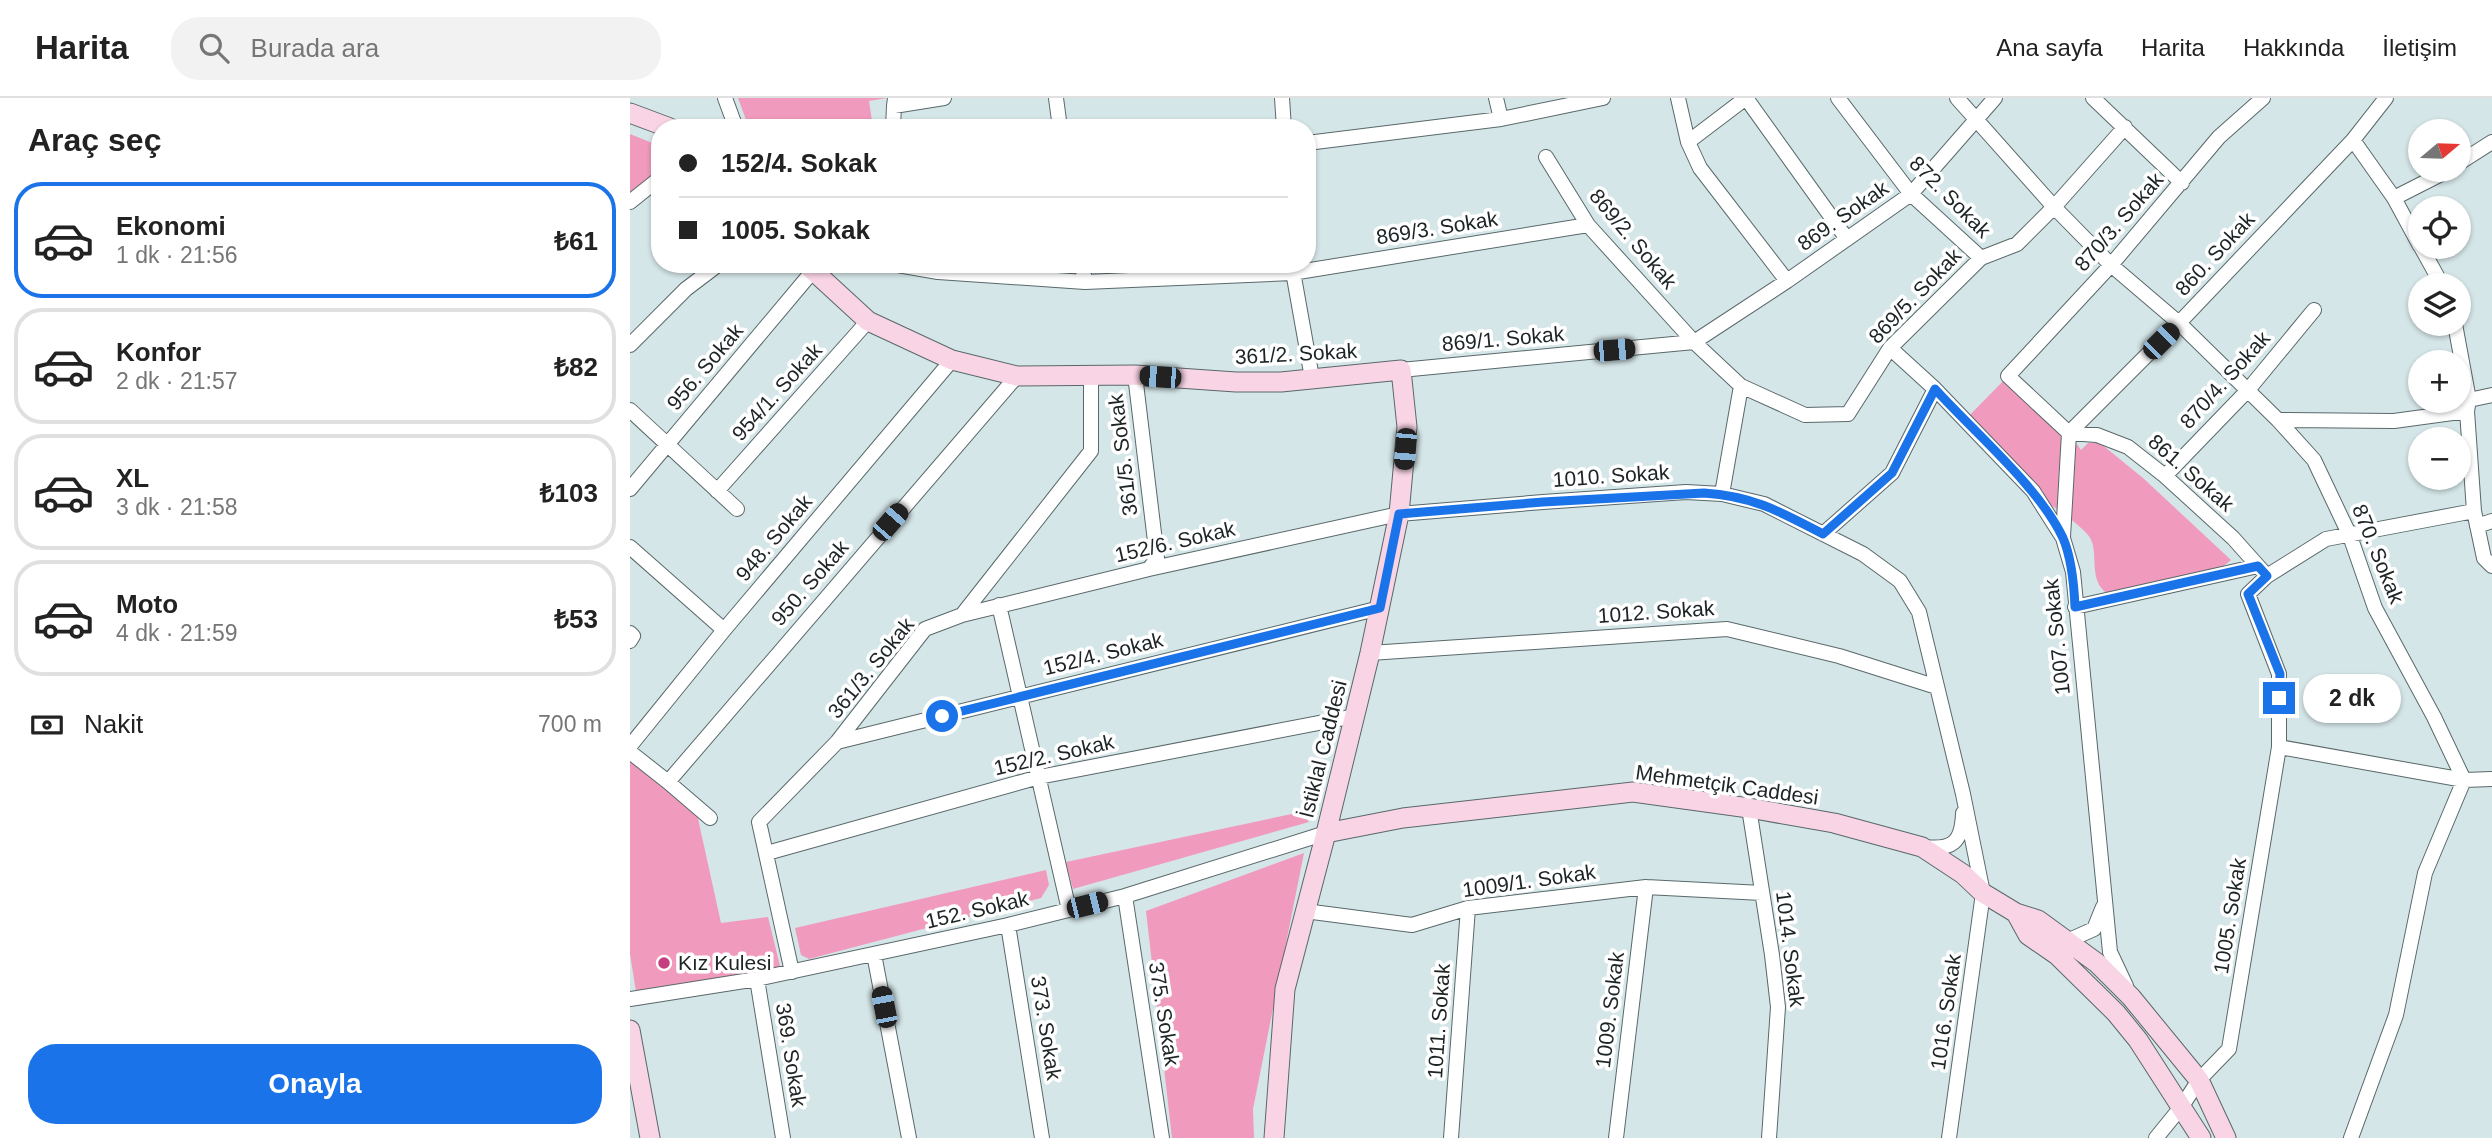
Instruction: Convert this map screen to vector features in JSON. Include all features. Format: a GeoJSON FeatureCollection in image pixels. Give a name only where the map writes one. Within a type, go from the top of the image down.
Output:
{"type":"FeatureCollection","features":[{"type":"Feature","properties":{"kind":"main road"},"geometry":{"type":"LineString","coordinates":[[630,114],[651,121]]}},
{"type":"Feature","properties":{"kind":"main road","name":"361/2. Sokak"},"geometry":{"type":"LineString","coordinates":[[815,273],[868,321],[952,360],[1017,376],[1135,375],[1236,382],[1281,382],[1401,370]]}},
{"type":"Feature","properties":{"kind":"main road","name":"İstiklal Caddesi"},"geometry":{"type":"LineString","coordinates":[[1274,1138],[1285,989],[1355,716],[1399,514],[1407,427],[1401,370]]}},
{"type":"Feature","properties":{"kind":"main road","name":"Mehmetçik Caddesi"},"geometry":{"type":"LineString","coordinates":[[1326,833],[1403,818],[1633,792],[1834,823],[1922,847],[1963,874],[1983,892],[2016,913],[2038,920],[2097,963],[2131,996],[2199,1080],[2226,1138]]}},
{"type":"Feature","properties":{"kind":"main road","name":"Mehmetçik Caddesi"},"geometry":{"type":"LineString","coordinates":[[2016,913],[2028,936],[2057,955],[2116,1013],[2138,1040],[2201,1138]]}},
{"type":"Feature","properties":{"kind":"main road"},"geometry":{"type":"LineString","coordinates":[[630,1030],[650,1138]]}},
{"type":"Feature","properties":{"kind":"street"},"geometry":{"type":"LineString","coordinates":[[725,98],[733,119]]}},
{"type":"Feature","properties":{"kind":"street"},"geometry":{"type":"LineString","coordinates":[[894,102],[944,98]]}},
{"type":"Feature","properties":{"kind":"street"},"geometry":{"type":"LineString","coordinates":[[1056,98],[1059,119]]}},
{"type":"Feature","properties":{"kind":"street"},"geometry":{"type":"LineString","coordinates":[[1282,98],[1283,119]]}},
{"type":"Feature","properties":{"kind":"street"},"geometry":{"type":"LineString","coordinates":[[1496,98],[1501,119]]}},
{"type":"Feature","properties":{"kind":"street"},"geometry":{"type":"LineString","coordinates":[[1678,98],[1688,142],[1700,168],[1787,281]]}},
{"type":"Feature","properties":{"kind":"street"},"geometry":{"type":"LineString","coordinates":[[1688,142],[1746,98],[1847,239]]}},
{"type":"Feature","properties":{"kind":"street","name":"872. Sokak"},"geometry":{"type":"LineString","coordinates":[[1838,98],[1911,194],[1981,258]]}},
{"type":"Feature","properties":{"kind":"street","name":"870. Sokak"},"geometry":{"type":"LineString","coordinates":[[1957,98],[2054,207],[2111,265],[2179,323],[2278,420],[2314,460],[2350,536],[2375,608],[2434,717],[2464,780]]}},
{"type":"Feature","properties":{"kind":"street","name":"869. Sokak"},"geometry":{"type":"LineString","coordinates":[[1694,342],[1911,194],[1995,98]]}},
{"type":"Feature","properties":{"kind":"street"},"geometry":{"type":"LineString","coordinates":[[2093,98],[2182,183]]}},
{"type":"Feature","properties":{"kind":"street","name":"870/3. Sokak"},"geometry":{"type":"LineString","coordinates":[[2069,433],[2008,376],[2111,265],[2218,137],[2263,98]]}},
{"type":"Feature","properties":{"kind":"street","name":"860. Sokak"},"geometry":{"type":"LineString","coordinates":[[2069,433],[2179,323],[2353,140],[2386,98]]}},
{"type":"Feature","properties":{"kind":"street"},"geometry":{"type":"LineString","coordinates":[[1316,142],[1501,119],[1597,99]]}},
{"type":"Feature","properties":{"kind":"street","name":"869/5. Sokak"},"geometry":{"type":"LineString","coordinates":[[1694,342],[1741,386],[1805,415],[1848,414],[1890,348],[1981,258],[2017,244],[2125,127]]}},
{"type":"Feature","properties":{"kind":"street"},"geometry":{"type":"LineString","coordinates":[[2353,140],[2408,224]]}},
{"type":"Feature","properties":{"kind":"street"},"geometry":{"type":"LineString","coordinates":[[2471,155],[2492,142]]}},
{"type":"Feature","properties":{"kind":"street","name":"869/2. Sokak"},"geometry":{"type":"LineString","coordinates":[[1546,157],[1588,225],[1694,342]]}},
{"type":"Feature","properties":{"kind":"street"},"geometry":{"type":"LineString","coordinates":[[2393,198],[2425,182]]}},
{"type":"Feature","properties":{"kind":"street"},"geometry":{"type":"LineString","coordinates":[[630,202],[651,185]]}},
{"type":"Feature","properties":{"kind":"street","name":"869/3. Sokak"},"geometry":{"type":"LineString","coordinates":[[1316,265],[1588,225]]}},
{"type":"Feature","properties":{"kind":"street"},"geometry":{"type":"LineString","coordinates":[[630,345],[686,289],[707,273]]}},
{"type":"Feature","properties":{"kind":"street","name":"956. Sokak"},"geometry":{"type":"LineString","coordinates":[[630,489],[805,273]]}},
{"type":"Feature","properties":{"kind":"street","name":"869/3. Sokak"},"geometry":{"type":"LineString","coordinates":[[953,273],[1085,282],[1228,273]]}},
{"type":"Feature","properties":{"kind":"street"},"geometry":{"type":"LineString","coordinates":[[1084,273],[1085,282]]}},
{"type":"Feature","properties":{"kind":"street"},"geometry":{"type":"LineString","coordinates":[[1293,273],[1312,378]]}},
{"type":"Feature","properties":{"kind":"street","name":"870/4. Sokak"},"geometry":{"type":"LineString","coordinates":[[2165,476],[2248,390],[2314,310]]}},
{"type":"Feature","properties":{"kind":"street","name":"954/1. Sokak"},"geometry":{"type":"LineString","coordinates":[[718,491],[868,321]]}},
{"type":"Feature","properties":{"kind":"street","name":"869/1. Sokak"},"geometry":{"type":"LineString","coordinates":[[1401,370],[1694,342]]}},
{"type":"Feature","properties":{"kind":"street","name":"1007. Sokak"},"geometry":{"type":"LineString","coordinates":[[1890,348],[1935,389],[2033,491],[2063,538],[2073,572],[2110,952],[2131,996]]}},
{"type":"Feature","properties":{"kind":"street","name":"948. Sokak"},"geometry":{"type":"LineString","coordinates":[[630,746],[724,630],[952,360]]}},
{"type":"Feature","properties":{"kind":"street","name":"361/5. Sokak"},"geometry":{"type":"LineString","coordinates":[[1135,375],[1157,558],[1149,569]]}},
{"type":"Feature","properties":{"kind":"street","name":"950. Sokak"},"geometry":{"type":"LineString","coordinates":[[668,782],[1017,376]]}},
{"type":"Feature","properties":{"kind":"street"},"geometry":{"type":"LineString","coordinates":[[962,615],[1091,451],[1091,377]]}},
{"type":"Feature","properties":{"kind":"street"},"geometry":{"type":"LineString","coordinates":[[1722,494],[1741,386]]}},
{"type":"Feature","properties":{"kind":"street"},"geometry":{"type":"LineString","coordinates":[[1823,534],[1892,473],[1935,389]]}},
{"type":"Feature","properties":{"kind":"street"},"geometry":{"type":"LineString","coordinates":[[2471,405],[2492,395]]}},
{"type":"Feature","properties":{"kind":"street"},"geometry":{"type":"LineString","coordinates":[[630,410],[737,509]]}},
{"type":"Feature","properties":{"kind":"street"},"geometry":{"type":"LineString","coordinates":[[2278,420],[2393,421],[2433,413]]}},
{"type":"Feature","properties":{"kind":"street"},"geometry":{"type":"LineString","coordinates":[[2468,413],[2474,511],[2484,558],[2492,566]]}},
{"type":"Feature","properties":{"kind":"street"},"geometry":{"type":"LineString","coordinates":[[2063,538],[2069,433]]}},
{"type":"Feature","properties":{"kind":"street","name":"861. Sokak"},"geometry":{"type":"LineString","coordinates":[[2069,433],[2097,435],[2128,447],[2165,476],[2233,538],[2263,571]]}},
{"type":"Feature","properties":{"kind":"street","name":"1010. Sokak"},"geometry":{"type":"LineString","coordinates":[[1399,514],[1673,493],[1722,494],[1764,504],[1863,554],[1900,581],[1919,612],[1963,794],[1983,892]]}},
{"type":"Feature","properties":{"kind":"street"},"geometry":{"type":"LineString","coordinates":[[2075,607],[2263,571],[2326,539],[2474,511]]}},
{"type":"Feature","properties":{"kind":"street","name":"152/6. Sokak"},"geometry":{"type":"LineString","coordinates":[[962,615],[1149,569],[1399,514]]}},
{"type":"Feature","properties":{"kind":"street"},"geometry":{"type":"LineString","coordinates":[[2477,526],[2492,522]]}},
{"type":"Feature","properties":{"kind":"street"},"geometry":{"type":"LineString","coordinates":[[630,547],[724,630]]}},
{"type":"Feature","properties":{"kind":"street","name":"1005. Sokak"},"geometry":{"type":"LineString","coordinates":[[2155,1138],[2182,1106],[2199,1080],[2229,1049],[2279,747],[2280,674],[2248,594],[2263,571]]}},
{"type":"Feature","properties":{"kind":"street"},"geometry":{"type":"LineString","coordinates":[[999,605],[1069,910]]}},
{"type":"Feature","properties":{"kind":"street","name":"152/4. Sokak"},"geometry":{"type":"LineString","coordinates":[[837,742],[1380,608]]}},
{"type":"Feature","properties":{"kind":"street","name":"361/3. Sokak"},"geometry":{"type":"LineString","coordinates":[[792,972],[759,822],[837,742],[926,629],[962,615]]}},
{"type":"Feature","properties":{"kind":"street","name":"1012. Sokak"},"geometry":{"type":"LineString","coordinates":[[1370,653],[1727,629],[1839,656],[1937,687]]}},
{"type":"Feature","properties":{"kind":"street"},"geometry":{"type":"LineString","coordinates":[[630,633],[634,636],[630,641]]}},
{"type":"Feature","properties":{"kind":"street","name":"152/2. Sokak"},"geometry":{"type":"LineString","coordinates":[[766,853],[1039,777],[1355,716]]}},
{"type":"Feature","properties":{"kind":"street"},"geometry":{"type":"LineString","coordinates":[[2279,747],[2464,780],[2492,779]]}},
{"type":"Feature","properties":{"kind":"street"},"geometry":{"type":"LineString","coordinates":[[630,752],[710,818]]}},
{"type":"Feature","properties":{"kind":"street"},"geometry":{"type":"LineString","coordinates":[[2351,1138],[2396,1014],[2425,873],[2464,780]]}},
{"type":"Feature","properties":{"kind":"street"},"geometry":{"type":"LineString","coordinates":[[1922,847],[1943,849],[1955,842],[1962,826],[1963,794]]}},
{"type":"Feature","properties":{"kind":"street","name":"1014. Sokak"},"geometry":{"type":"LineString","coordinates":[[1749,808],[1778,1007],[1769,1138]]}},
{"type":"Feature","properties":{"kind":"street","name":"152. Sokak"},"geometry":{"type":"LineString","coordinates":[[630,999],[757,979],[1008,925],[1125,896],[1326,833]]}},
{"type":"Feature","properties":{"kind":"street","name":"1009/1. Sokak"},"geometry":{"type":"LineString","coordinates":[[1305,911],[1412,925],[1468,908],[1646,887],[1762,893]]}},
{"type":"Feature","properties":{"kind":"street","name":"1009. Sokak"},"geometry":{"type":"LineString","coordinates":[[1616,1138],[1646,887]]}},
{"type":"Feature","properties":{"kind":"street","name":"1016. Sokak"},"geometry":{"type":"LineString","coordinates":[[1949,1138],[1983,892]]}},
{"type":"Feature","properties":{"kind":"street","name":"375. Sokak"},"geometry":{"type":"LineString","coordinates":[[1125,896],[1162,1138]]}},
{"type":"Feature","properties":{"kind":"street"},"geometry":{"type":"LineString","coordinates":[[2067,941],[2094,929],[2104,906]]}},
{"type":"Feature","properties":{"kind":"street","name":"1011. Sokak"},"geometry":{"type":"LineString","coordinates":[[1451,1138],[1468,908]]}},
{"type":"Feature","properties":{"kind":"street","name":"373. Sokak"},"geometry":{"type":"LineString","coordinates":[[1008,925],[1042,1138]]}},
{"type":"Feature","properties":{"kind":"street"},"geometry":{"type":"LineString","coordinates":[[874,954],[909,1138]]}},
{"type":"Feature","properties":{"kind":"street","name":"369. Sokak"},"geometry":{"type":"LineString","coordinates":[[757,979],[783,1138]]}},
{"type":"Feature","properties":{"kind":"shaded area"},"geometry":{"type":"Polygon","coordinates":[[[738,98],[887,98],[869,101],[872,119],[746,119],[738,98]]]}},
{"type":"Feature","properties":{"kind":"shaded area"},"geometry":{"type":"Polygon","coordinates":[[[630,134],[651,142],[651,181],[630,198],[630,134]]]}},
{"type":"Feature","properties":{"kind":"shaded area"},"geometry":{"type":"Polygon","coordinates":[[[2008,376],[2069,433],[2081,450],[2088,443],[2100,443],[2143,478],[2231,560],[2221,568],[2108,594],[2097,581],[2094,549],[2088,535],[2023,483],[1964,421],[2008,376]]]}},
{"type":"Feature","properties":{"kind":"shaded area"},"geometry":{"type":"Polygon","coordinates":[[[630,750],[695,805],[721,923],[768,917],[782,974],[637,998],[630,954],[630,750]]]}},
{"type":"Feature","properties":{"kind":"shaded area"},"geometry":{"type":"Polygon","coordinates":[[[1301,812],[1309,822],[1073,889],[1066,862],[1301,812]]]}},
{"type":"Feature","properties":{"kind":"shaded area"},"geometry":{"type":"Polygon","coordinates":[[[1304,853],[1253,1109],[1254,1138],[1172,1138],[1146,911],[1304,853]]]}},
{"type":"Feature","properties":{"kind":"shaded area"},"geometry":{"type":"Polygon","coordinates":[[[1046,870],[1049,885],[1041,898],[809,959],[801,955],[795,928],[1046,870]]]}},
{"type":"Feature","properties":{"kind":"place","name":"Kız Kulesi"},"geometry":{"type":"Point","coordinates":[664,963]}},
{"type":"Feature","properties":{"kind":"route"},"geometry":{"type":"LineString","coordinates":[[942,716],[1380,608],[1399,514],[1686,492],[1722,494],[1764,504],[1823,534],[1892,473],[1935,389],[2033,491],[2048,514],[2063,538],[2073,572],[2075,607],[2258,566],[2267,576],[2248,594],[2280,674],[2279,698]]}}]}
